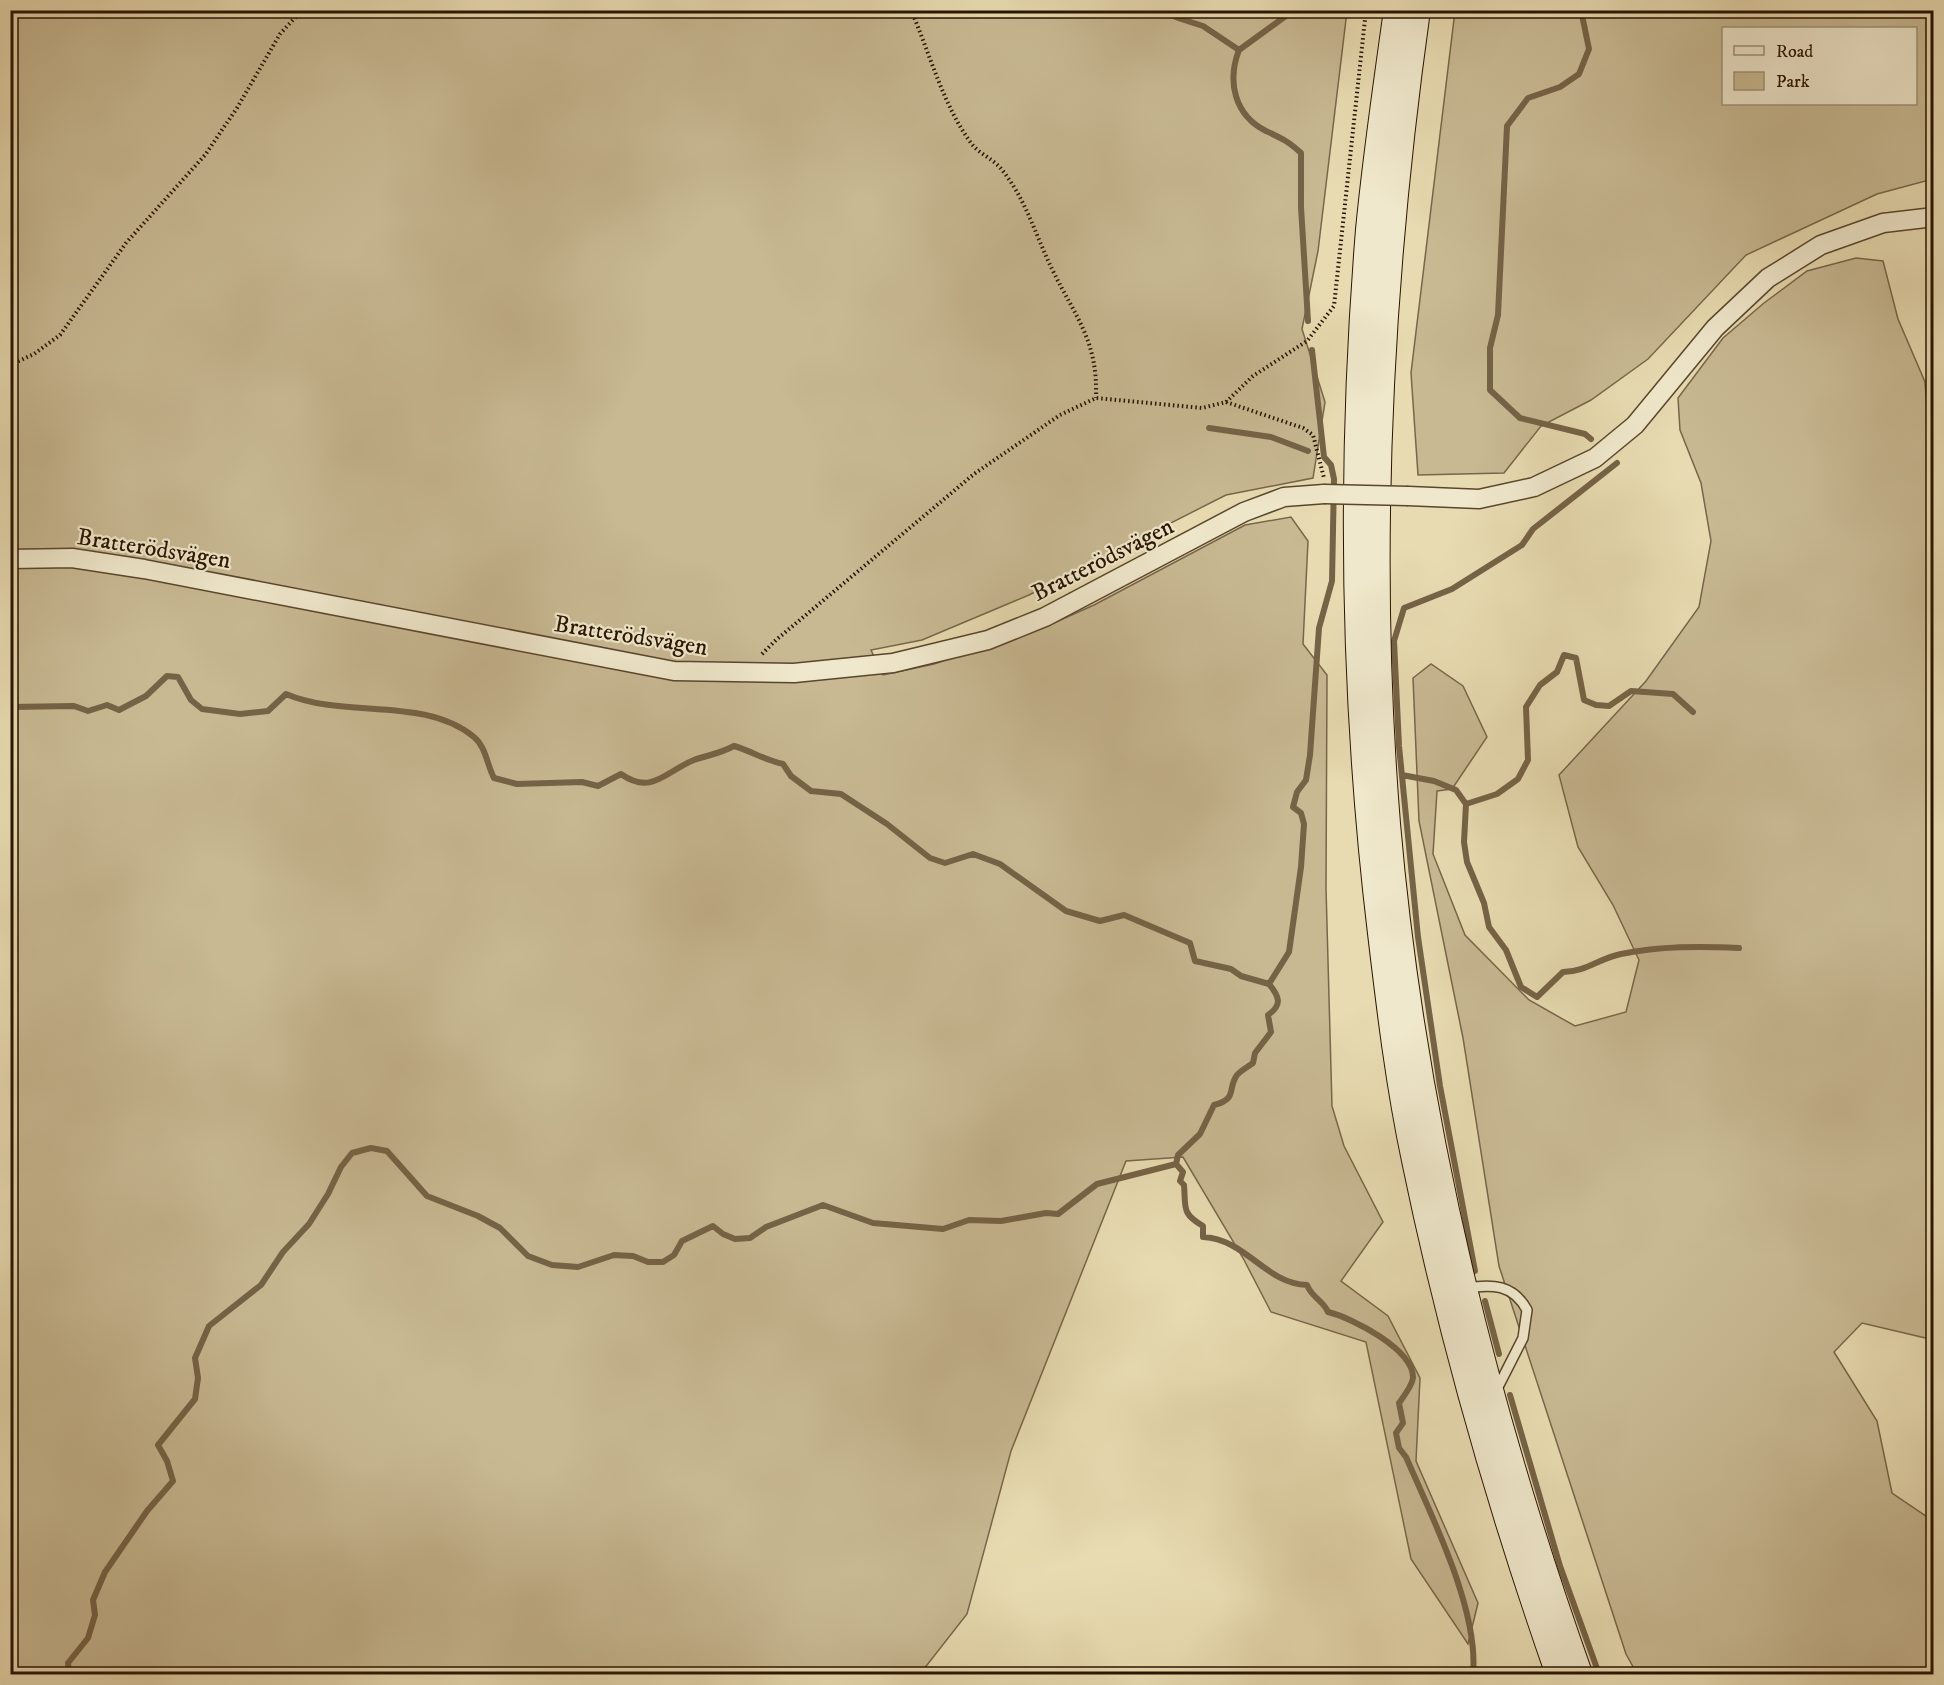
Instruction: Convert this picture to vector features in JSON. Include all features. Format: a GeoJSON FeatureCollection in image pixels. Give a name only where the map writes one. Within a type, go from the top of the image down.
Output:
{"type":"FeatureCollection","features":[{"type":"Feature","properties":{"kind":"main road"},"geometry":{"type":"LineString","coordinates":[[1397,10],[1370,226],[1362,332],[1356,596],[1368,827],[1390,1012],[1414,1156],[1453,1291],[1491,1401],[1540,1566],[1579,1674]]}},
{"type":"Feature","properties":{"kind":"main road"},"geometry":{"type":"LineString","coordinates":[[1417,10],[1390,228],[1382,346],[1376,595],[1387,824],[1409,1010],[1434,1150],[1453,1291],[1473,1407],[1524,1575],[1558,1674]]}},
{"type":"Feature","properties":{"kind":"street","name":"Bratterödsvägen"},"geometry":{"type":"LineString","coordinates":[[10,559],[72,558],[144,569],[674,671],[721,674],[794,673],[893,663],[988,640],[1045,617],[1244,512],[1284,497],[1324,494],[1479,499],[1534,487],[1595,458],[1635,425],[1715,328],[1768,278],[1821,246],[1883,223],[1934,217]]}},
{"type":"Feature","properties":{"kind":"lane"},"geometry":{"type":"LineString","coordinates":[[1453,1291],[1488,1285],[1506,1288],[1512,1291],[1527,1310],[1523,1338],[1491,1401]]}},
{"type":"Feature","properties":{"kind":"path"},"geometry":{"type":"LineString","coordinates":[[12,366],[60,335],[126,243],[205,155],[237,108],[280,34],[302,10]]}},
{"type":"Feature","properties":{"kind":"path"},"geometry":{"type":"LineString","coordinates":[[911,10],[950,106],[972,144],[1001,169],[1028,212],[1053,272],[1080,318],[1097,370],[1096,398]]}},
{"type":"Feature","properties":{"kind":"path"},"geometry":{"type":"LineString","coordinates":[[757,672],[760,657],[776,640],[974,474],[1060,415],[1096,398],[1202,408],[1226,402],[1253,376],[1307,341],[1334,306],[1366,10]]}},
{"type":"Feature","properties":{"kind":"path"},"geometry":{"type":"LineString","coordinates":[[1226,402],[1303,428],[1313,435],[1323,470],[1324,494]]}},
{"type":"Feature","properties":{"kind":"green space"},"geometry":{"type":"Polygon","coordinates":[[[11,11],[1347,11],[1318,251],[1302,329],[1325,402],[1313,478],[1226,495],[1029,595],[922,640],[871,650],[883,675],[934,664],[1047,626],[1094,605],[1245,525],[1291,517],[1308,541],[1303,644],[1327,675],[1326,888],[1332,1106],[1344,1146],[1383,1222],[1341,1281],[1388,1316],[1420,1378],[1416,1461],[1478,1603],[1468,1644],[1411,1559],[1366,1342],[1271,1312],[1243,1258],[1183,1157],[1126,1161],[1011,1451],[967,1614],[920,1674],[11,1674],[11,11]]]}},
{"type":"Feature","properties":{"kind":"green space"},"geometry":{"type":"Polygon","coordinates":[[[1455,11],[1933,11],[1933,179],[1877,194],[1746,255],[1648,359],[1591,400],[1541,426],[1504,473],[1418,475],[1411,373],[1455,11]]]}},
{"type":"Feature","properties":{"kind":"green space"},"geometry":{"type":"Polygon","coordinates":[[[1856,258],[1883,261],[1898,319],[1925,382],[1933,495],[1934,1340],[1862,1323],[1834,1352],[1877,1421],[1892,1493],[1933,1521],[1933,1674],[1637,1674],[1626,1654],[1499,1266],[1463,1038],[1419,821],[1413,678],[1431,664],[1463,686],[1487,737],[1452,789],[1437,791],[1433,854],[1465,935],[1529,1000],[1575,1026],[1626,1012],[1639,960],[1613,905],[1578,847],[1559,775],[1646,681],[1699,607],[1711,541],[1701,483],[1680,430],[1678,398],[1723,338],[1764,303],[1807,271],[1856,258]]]}},
{"type":"Feature","properties":{"kind":"waterway"},"geometry":{"type":"LineString","coordinates":[[1160,10],[1176,17]]}},
{"type":"Feature","properties":{"kind":"waterway"},"geometry":{"type":"LineString","coordinates":[[1172,10],[1178,18],[1203,26],[1239,50],[1235,62],[1234,85],[1240,107],[1255,124],[1292,145],[1301,153],[1301,207],[1308,321]]}},
{"type":"Feature","properties":{"kind":"waterway"},"geometry":{"type":"LineString","coordinates":[[1239,50],[1294,10]]}},
{"type":"Feature","properties":{"kind":"waterway"},"geometry":{"type":"LineString","coordinates":[[1581,10],[1589,49],[1579,74],[1560,87],[1528,98],[1507,126],[1498,315],[1490,348],[1490,390],[1520,418],[1585,434],[1591,439]]}},
{"type":"Feature","properties":{"kind":"waterway"},"geometry":{"type":"LineString","coordinates":[[1312,350],[1324,457],[1331,465],[1334,479],[1332,581],[1319,628],[1310,755],[1306,780],[1297,792],[1293,807],[1301,813],[1304,824],[1301,867],[1289,952],[1269,984],[1278,1000],[1276,1008],[1268,1015],[1271,1032],[1255,1053],[1253,1063],[1237,1075],[1229,1097],[1214,1105],[1200,1134],[1178,1155],[1176,1164],[1183,1172],[1180,1181],[1184,1185],[1186,1209],[1191,1217],[1203,1226],[1203,1237],[1232,1245],[1280,1277],[1293,1283],[1307,1285],[1328,1312],[1352,1321],[1380,1337],[1393,1346],[1411,1367],[1413,1378],[1408,1391],[1399,1403],[1403,1423],[1396,1433],[1399,1448],[1406,1457],[1452,1564],[1469,1622],[1473,1649],[1473,1674]]}},
{"type":"Feature","properties":{"kind":"waterway"},"geometry":{"type":"LineString","coordinates":[[1209,428],[1271,437],[1308,451]]}},
{"type":"Feature","properties":{"kind":"waterway"},"geometry":{"type":"LineString","coordinates":[[1475,1271],[1440,1086],[1418,937],[1399,746],[1394,641],[1404,608],[1452,589],[1522,545],[1533,529],[1617,463]]}},
{"type":"Feature","properties":{"kind":"waterway"},"geometry":{"type":"LineString","coordinates":[[1466,804],[1497,794],[1518,779],[1528,760],[1526,707],[1540,685],[1557,672],[1564,655],[1576,658],[1584,700],[1596,705],[1609,706],[1631,691],[1673,694],[1693,712]]}},
{"type":"Feature","properties":{"kind":"waterway"},"geometry":{"type":"LineString","coordinates":[[10,707],[74,706],[88,711],[107,705],[119,710],[146,696],[167,676],[178,677],[191,700],[202,709],[240,714],[268,711],[286,694],[333,706],[432,716],[454,724],[474,737],[484,751],[494,778],[517,784],[582,782],[598,786],[621,774],[642,783],[650,782],[694,760],[734,746],[783,764],[791,776],[811,791],[841,794],[887,824],[930,858],[945,863],[973,854],[1000,864],[1066,911],[1100,921],[1124,915],[1190,943],[1195,961],[1231,969],[1241,976],[1269,984]]}},
{"type":"Feature","properties":{"kind":"waterway"},"geometry":{"type":"LineString","coordinates":[[1402,775],[1434,781],[1456,790],[1466,804],[1464,842],[1467,862],[1484,903],[1489,927],[1506,950],[1521,987],[1537,997],[1563,972],[1578,970],[1621,954],[1680,947],[1739,948]]}},
{"type":"Feature","properties":{"kind":"waterway"},"geometry":{"type":"LineString","coordinates":[[69,1674],[68,1663],[88,1638],[95,1615],[93,1600],[105,1572],[147,1511],[173,1481],[167,1461],[158,1445],[195,1399],[198,1378],[195,1358],[209,1326],[261,1285],[283,1252],[309,1224],[328,1194],[341,1167],[352,1153],[371,1148],[387,1151],[427,1196],[478,1216],[500,1228],[528,1256],[552,1265],[578,1267],[614,1255],[633,1256],[648,1262],[663,1262],[674,1255],[682,1241],[713,1226],[723,1234],[735,1239],[750,1238],[766,1227],[823,1205],[873,1223],[943,1229],[969,1220],[1001,1221],[1046,1213],[1058,1214],[1097,1184],[1176,1164]]}},
{"type":"Feature","properties":{"kind":"waterway"},"geometry":{"type":"LineString","coordinates":[[1485,1301],[1499,1354]]}},
{"type":"Feature","properties":{"kind":"waterway"},"geometry":{"type":"LineString","coordinates":[[1510,1395],[1560,1566],[1599,1674]]}}]}
